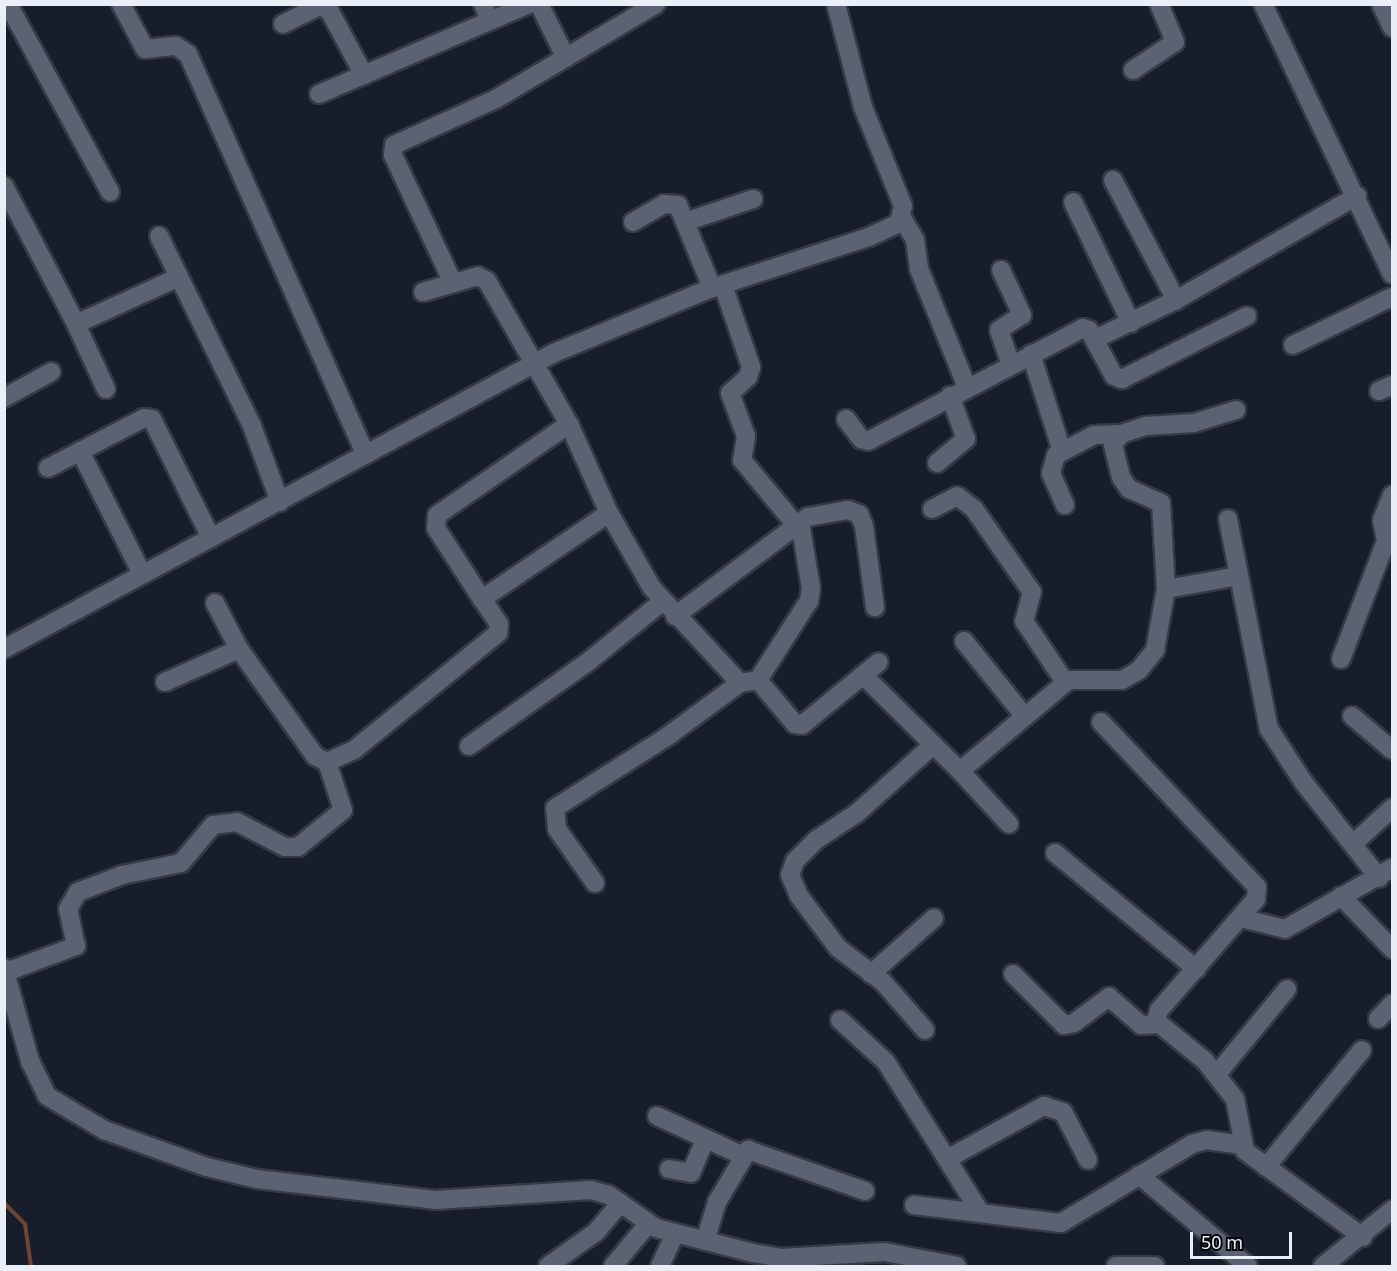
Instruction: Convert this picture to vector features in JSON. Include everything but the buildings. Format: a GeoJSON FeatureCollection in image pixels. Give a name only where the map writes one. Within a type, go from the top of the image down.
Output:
{"type":"FeatureCollection","features":[{"type":"Feature","properties":{"kind":"street"},"geometry":{"type":"LineString","coordinates":[[121,4],[145,49],[176,46],[188,54],[364,452]]}},
{"type":"Feature","properties":{"kind":"street"},"geometry":{"type":"LineString","coordinates":[[319,94],[364,75],[486,13],[529,4]]}},
{"type":"Feature","properties":{"kind":"street"},"geometry":{"type":"LineString","coordinates":[[539,4],[566,58]]}},
{"type":"Feature","properties":{"kind":"street"},"geometry":{"type":"LineString","coordinates":[[453,283],[393,154],[394,145],[496,99],[656,4]]}},
{"type":"Feature","properties":{"kind":"street"},"geometry":{"type":"LineString","coordinates":[[836,4],[864,107],[903,207],[902,218],[915,240],[919,269],[967,387]]}},
{"type":"Feature","properties":{"kind":"street"},"geometry":{"type":"LineString","coordinates":[[1133,70],[1175,42],[1159,4]]}},
{"type":"Feature","properties":{"kind":"street"},"geometry":{"type":"LineString","coordinates":[[1263,4],[1357,196],[1392,274]]}},
{"type":"Feature","properties":{"kind":"street"},"geometry":{"type":"LineString","coordinates":[[1381,4],[1392,28]]}},
{"type":"Feature","properties":{"kind":"street"},"geometry":{"type":"LineString","coordinates":[[6,5],[110,192]]}},
{"type":"Feature","properties":{"kind":"street"},"geometry":{"type":"LineString","coordinates":[[283,24],[320,5],[332,14],[364,75]]}},
{"type":"Feature","properties":{"kind":"street"},"geometry":{"type":"LineString","coordinates":[[1113,180],[1176,300]]}},
{"type":"Feature","properties":{"kind":"street"},"geometry":{"type":"LineString","coordinates":[[4,186],[76,324],[106,389]]}},
{"type":"Feature","properties":{"kind":"street"},"geometry":{"type":"LineString","coordinates":[[1095,339],[1176,300],[1357,196]]}},
{"type":"Feature","properties":{"kind":"street"},"geometry":{"type":"LineString","coordinates":[[685,222],[753,199]]}},
{"type":"Feature","properties":{"kind":"street"},"geometry":{"type":"LineString","coordinates":[[633,222],[669,202],[678,205],[717,287],[751,367],[748,377],[730,393],[747,436],[742,460],[798,524],[811,588],[809,601],[758,680]]}},
{"type":"Feature","properties":{"kind":"street"},"geometry":{"type":"LineString","coordinates":[[1073,202],[1131,323]]}},
{"type":"Feature","properties":{"kind":"street"},"geometry":{"type":"LineString","coordinates":[[4,649],[280,502],[364,452],[534,362],[717,287],[869,237],[902,218]]}},
{"type":"Feature","properties":{"kind":"street"},"geometry":{"type":"LineString","coordinates":[[159,236],[252,426],[280,502]]}},
{"type":"Feature","properties":{"kind":"street"},"geometry":{"type":"LineString","coordinates":[[1001,270],[1022,315],[999,332],[1011,364]]}},
{"type":"Feature","properties":{"kind":"street"},"geometry":{"type":"LineString","coordinates":[[76,324],[179,276]]}},
{"type":"Feature","properties":{"kind":"street"},"geometry":{"type":"LineString","coordinates":[[423,292],[453,283],[484,278],[568,424],[609,513],[669,609],[740,682]]}},
{"type":"Feature","properties":{"kind":"street"},"geometry":{"type":"LineString","coordinates":[[1293,345],[1392,297]]}},
{"type":"Feature","properties":{"kind":"street"},"geometry":{"type":"LineString","coordinates":[[846,419],[868,441],[1083,328],[1095,339],[1119,379],[1247,316]]}},
{"type":"Feature","properties":{"kind":"street"},"geometry":{"type":"LineString","coordinates":[[1031,354],[1062,451]]}},
{"type":"Feature","properties":{"kind":"street"},"geometry":{"type":"LineString","coordinates":[[4,398],[51,372]]}},
{"type":"Feature","properties":{"kind":"street"},"geometry":{"type":"LineString","coordinates":[[937,463],[966,439],[950,396]]}},
{"type":"Feature","properties":{"kind":"street"},"geometry":{"type":"LineString","coordinates":[[1065,506],[1051,473],[1062,451],[1094,435],[1121,434],[1154,424],[1202,422],[1236,410]]}},
{"type":"Feature","properties":{"kind":"street"},"geometry":{"type":"LineString","coordinates":[[48,468],[144,418],[152,419],[211,538]]}},
{"type":"Feature","properties":{"kind":"street"},"geometry":{"type":"LineString","coordinates":[[327,762],[354,750],[498,633],[499,624],[436,528],[435,518],[568,424]]}},
{"type":"Feature","properties":{"kind":"street"},"geometry":{"type":"LineString","coordinates":[[960,771],[1065,682],[1083,677],[1122,680],[1147,663],[1155,650],[1166,589],[1163,510],[1157,500],[1129,489],[1121,477],[1112,447],[1121,434]]}},
{"type":"Feature","properties":{"kind":"street"},"geometry":{"type":"LineString","coordinates":[[80,452],[142,574]]}},
{"type":"Feature","properties":{"kind":"street"},"geometry":{"type":"LineString","coordinates":[[1341,659],[1386,541],[1382,520],[1392,495]]}},
{"type":"Feature","properties":{"kind":"street"},"geometry":{"type":"LineString","coordinates":[[932,509],[957,496],[975,509],[1032,592],[1024,621],[1065,682]]}},
{"type":"Feature","properties":{"kind":"street"},"geometry":{"type":"LineString","coordinates":[[469,746],[669,609],[798,524],[822,512],[858,514],[875,607]]}},
{"type":"Feature","properties":{"kind":"street"},"geometry":{"type":"LineString","coordinates":[[482,599],[609,513]]}},
{"type":"Feature","properties":{"kind":"street"},"geometry":{"type":"LineString","coordinates":[[1228,519],[1269,729],[1304,783],[1354,843],[1386,873],[1285,929],[1240,918]]}},
{"type":"Feature","properties":{"kind":"street"},"geometry":{"type":"LineString","coordinates":[[1166,589],[1238,576]]}},
{"type":"Feature","properties":{"kind":"street"},"geometry":{"type":"LineString","coordinates":[[215,603],[239,649],[315,756],[327,762],[343,810],[298,847],[285,847],[237,822],[213,825],[181,863],[122,875],[78,892],[68,909],[76,946],[6,984],[30,1061],[46,1096],[80,1118],[138,1144],[217,1170],[299,1185],[435,1200],[591,1190],[620,1203],[648,1224],[675,1234],[780,1258],[885,1252],[957,1266]]}},
{"type":"Feature","properties":{"kind":"street"},"geometry":{"type":"LineString","coordinates":[[964,641],[1025,717]]}},
{"type":"Feature","properties":{"kind":"street"},"geometry":{"type":"LineString","coordinates":[[165,682],[239,649]]}},
{"type":"Feature","properties":{"kind":"street"},"geometry":{"type":"LineString","coordinates":[[758,680],[795,724],[802,726],[879,662]]}},
{"type":"Feature","properties":{"kind":"street"},"geometry":{"type":"LineString","coordinates":[[863,675],[960,771],[1009,824]]}},
{"type":"Feature","properties":{"kind":"street"},"geometry":{"type":"LineString","coordinates":[[595,883],[557,829],[555,808],[668,736],[740,682],[758,680]]}},
{"type":"Feature","properties":{"kind":"street"},"geometry":{"type":"LineString","coordinates":[[1352,716],[1392,750]]}},
{"type":"Feature","properties":{"kind":"street"},"geometry":{"type":"LineString","coordinates":[[1101,722],[1197,826],[1254,880],[1256,899],[1159,1010],[1158,1024]]}},
{"type":"Feature","properties":{"kind":"street"},"geometry":{"type":"LineString","coordinates":[[925,1030],[892,991],[838,948],[799,896],[790,871],[816,840],[857,813],[933,745]]}},
{"type":"Feature","properties":{"kind":"street"},"geometry":{"type":"LineString","coordinates":[[1354,843],[1392,808]]}},
{"type":"Feature","properties":{"kind":"street"},"geometry":{"type":"LineString","coordinates":[[1054,853],[1196,969]]}},
{"type":"Feature","properties":{"kind":"street"},"geometry":{"type":"LineString","coordinates":[[1341,896],[1392,949]]}},
{"type":"Feature","properties":{"kind":"street"},"geometry":{"type":"LineString","coordinates":[[871,974],[934,918]]}},
{"type":"Feature","properties":{"kind":"street"},"geometry":{"type":"LineString","coordinates":[[1013,974],[1064,1025],[1074,1023],[1109,996],[1141,1025],[1158,1024],[1217,1074],[1240,1109],[1241,1145]]}},
{"type":"Feature","properties":{"kind":"street"},"geometry":{"type":"LineString","coordinates":[[1217,1074],[1287,989]]}},
{"type":"Feature","properties":{"kind":"street"},"geometry":{"type":"LineString","coordinates":[[1378,1019],[1392,1004]]}},
{"type":"Feature","properties":{"kind":"street"},"geometry":{"type":"LineString","coordinates":[[840,1020],[886,1062],[980,1212]]}},
{"type":"Feature","properties":{"kind":"street"},"geometry":{"type":"LineString","coordinates":[[1266,1167],[1362,1050]]}},
{"type":"Feature","properties":{"kind":"street"},"geometry":{"type":"LineString","coordinates":[[947,1159],[1044,1106],[1063,1112],[1088,1160]]}},
{"type":"Feature","properties":{"kind":"street"},"geometry":{"type":"LineString","coordinates":[[657,1116],[743,1156]]}},
{"type":"Feature","properties":{"kind":"street"},"geometry":{"type":"LineString","coordinates":[[669,1169],[691,1173],[705,1140]]}},
{"type":"Feature","properties":{"kind":"street"},"geometry":{"type":"LineString","coordinates":[[914,1205],[1061,1223],[1200,1142],[1241,1145],[1266,1167],[1363,1237]]}},
{"type":"Feature","properties":{"kind":"street"},"geometry":{"type":"LineString","coordinates":[[705,1241],[717,1202],[743,1156],[754,1151],[865,1191]]}},
{"type":"Feature","properties":{"kind":"street"},"geometry":{"type":"LineString","coordinates":[[1140,1175],[1248,1266]]}},
{"type":"Feature","properties":{"kind":"street"},"geometry":{"type":"LineString","coordinates":[[548,1266],[596,1232],[620,1203]]}},
{"type":"Feature","properties":{"kind":"street"},"geometry":{"type":"LineString","coordinates":[[1330,1265],[1392,1210]]}},
{"type":"Feature","properties":{"kind":"street"},"geometry":{"type":"LineString","coordinates":[[613,1266],[648,1224]]}},
{"type":"Feature","properties":{"kind":"street"},"geometry":{"type":"LineString","coordinates":[[660,1266],[675,1234]]}},
{"type":"Feature","properties":{"kind":"street"},"geometry":{"type":"LineString","coordinates":[[1126,1266],[1155,1266]]}},
{"type":"Feature","properties":{"kind":"waterway"},"geometry":{"type":"LineString","coordinates":[[4,1203],[25,1224],[31,1266]]}}]}
